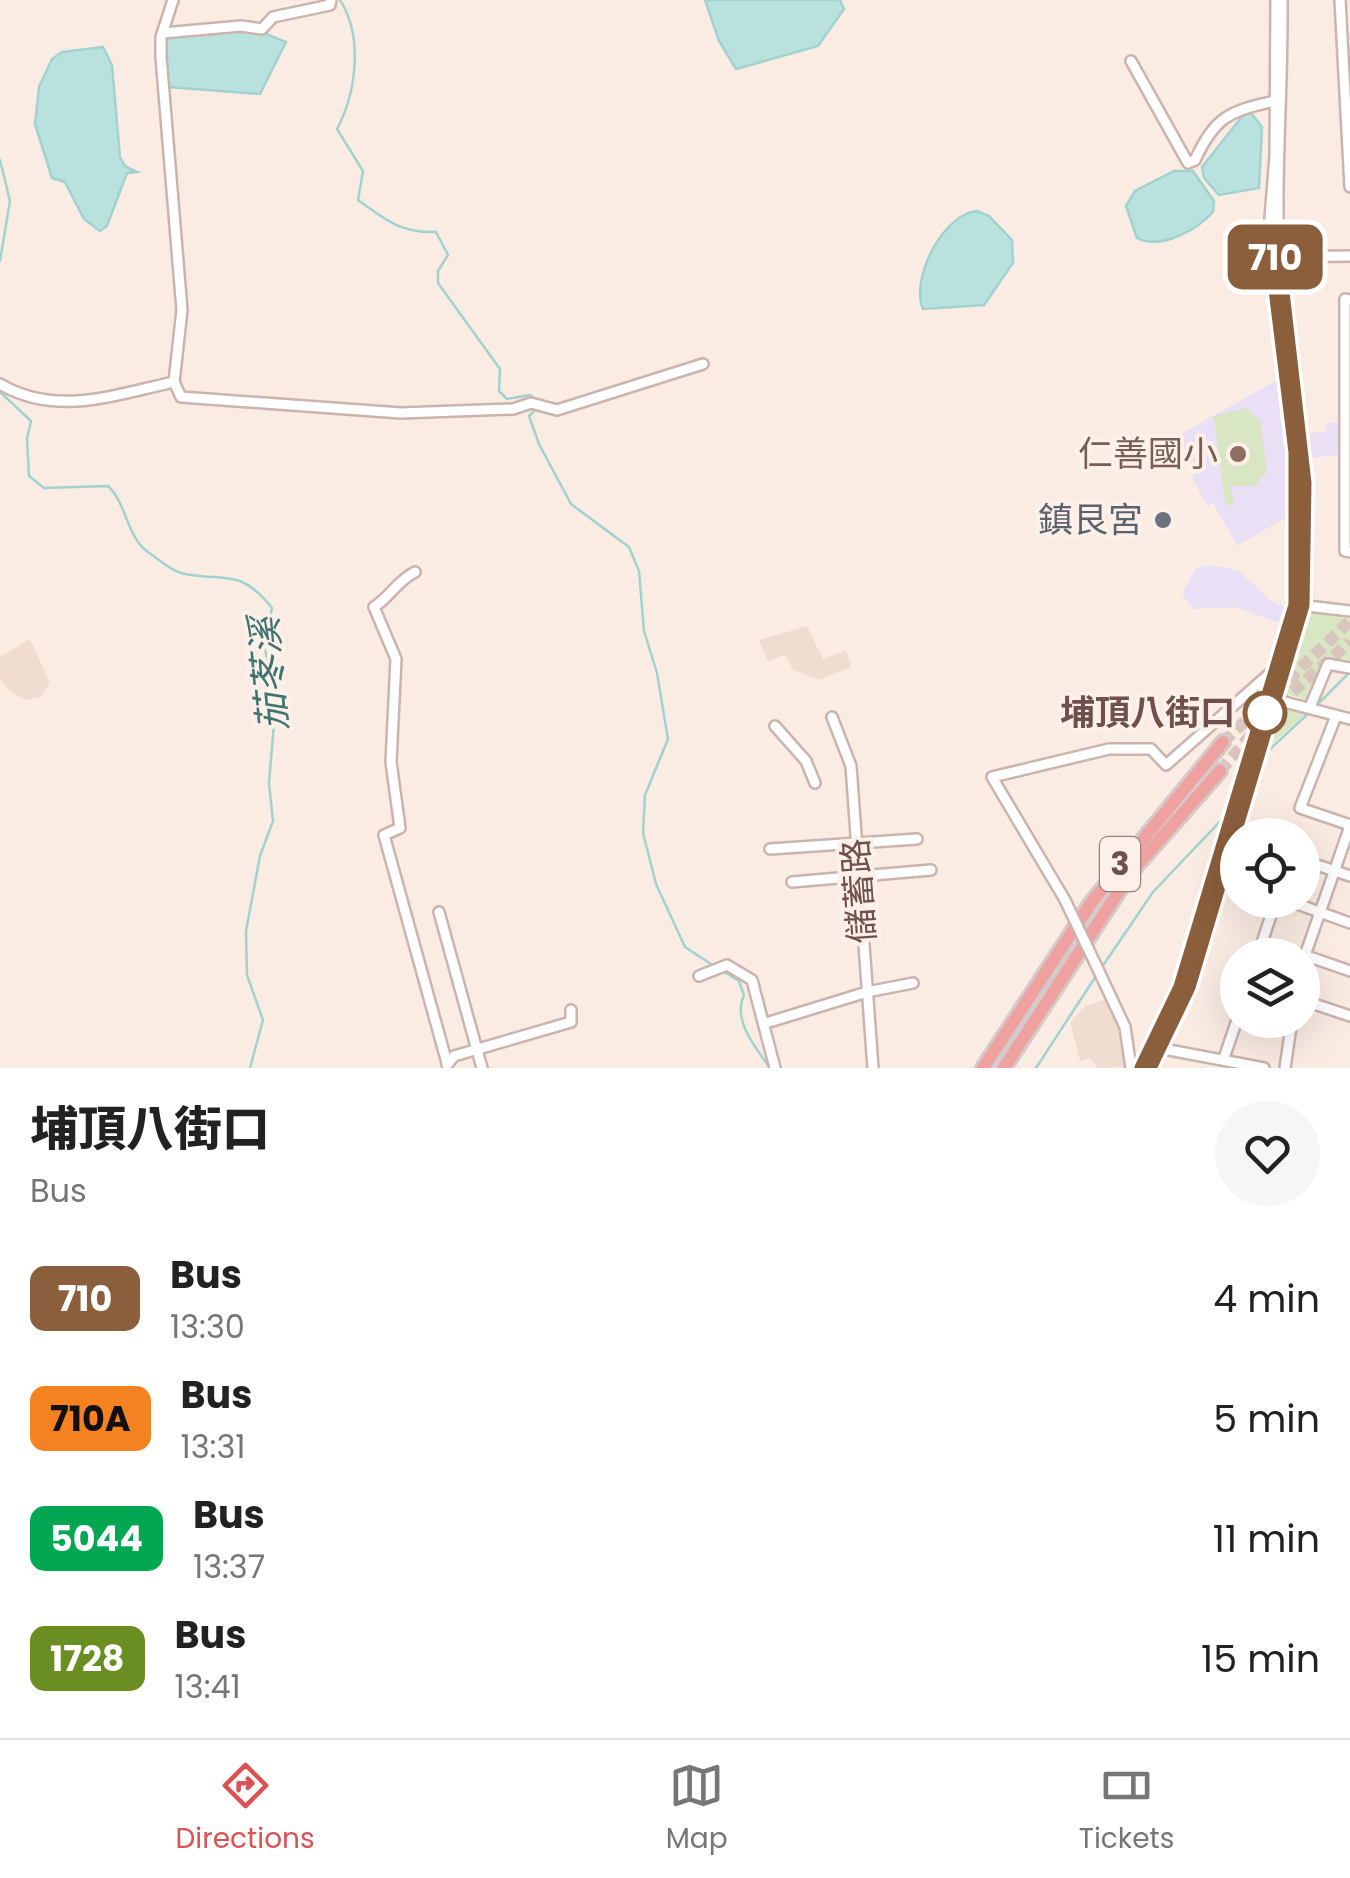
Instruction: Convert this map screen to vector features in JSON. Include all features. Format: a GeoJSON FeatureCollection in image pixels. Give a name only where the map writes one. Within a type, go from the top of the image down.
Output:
{"type":"FeatureCollection","features":[{"type":"Feature","properties":{"kind":"highway","name":"3"},"geometry":{"type":"LineString","coordinates":[[1004,1068],[1132,872],[1223,742]]}},
{"type":"Feature","properties":{"kind":"highway","name":"3"},"geometry":{"type":"LineString","coordinates":[[983,1068],[1091,903],[1193,787],[1220,771]]}},
{"type":"Feature","properties":{"kind":"street"},"geometry":{"type":"LineString","coordinates":[[173,0],[163,33],[182,310],[174,382],[182,397],[401,414],[542,407],[557,410],[670,371],[702,364]]}},
{"type":"Feature","properties":{"kind":"street"},"geometry":{"type":"LineString","coordinates":[[163,33],[241,26],[262,29],[273,16],[317,11],[330,6],[331,0]]}},
{"type":"Feature","properties":{"kind":"street"},"geometry":{"type":"LineString","coordinates":[[1238,818],[1299,605],[1304,483],[1269,230],[1279,0]]}},
{"type":"Feature","properties":{"kind":"street"},"geometry":{"type":"LineString","coordinates":[[1275,257],[1279,0]]}},
{"type":"Feature","properties":{"kind":"street"},"geometry":{"type":"LineString","coordinates":[[1340,0],[1350,187]]}},
{"type":"Feature","properties":{"kind":"street"},"geometry":{"type":"LineString","coordinates":[[1131,61],[1188,163],[1195,160],[1209,130],[1218,122],[1246,108],[1274,101]]}},
{"type":"Feature","properties":{"kind":"street"},"geometry":{"type":"LineString","coordinates":[[1275,257],[1350,256]]}},
{"type":"Feature","properties":{"kind":"street"},"geometry":{"type":"LineString","coordinates":[[1350,300],[1345,300],[1345,550],[1350,552]]}},
{"type":"Feature","properties":{"kind":"street"},"geometry":{"type":"LineString","coordinates":[[0,384],[39,402],[73,403],[174,382]]}},
{"type":"Feature","properties":{"kind":"street"},"geometry":{"type":"LineString","coordinates":[[414,572],[397,582],[374,610],[396,659],[391,762],[400,828],[384,835],[447,1066],[477,1051],[571,1022],[571,1010]]}},
{"type":"Feature","properties":{"kind":"street"},"geometry":{"type":"LineString","coordinates":[[1299,605],[1350,612]]}},
{"type":"Feature","properties":{"kind":"street"},"geometry":{"type":"LineString","coordinates":[[1131,1068],[1126,1027],[1096,963],[1065,900],[992,778],[1109,749],[1151,750],[1166,765],[1282,663]]}},
{"type":"Feature","properties":{"kind":"street"},"geometry":{"type":"LineString","coordinates":[[1310,707],[1328,664],[1350,668]]}},
{"type":"Feature","properties":{"kind":"street"},"geometry":{"type":"LineString","coordinates":[[1272,699],[1350,720]]}},
{"type":"Feature","properties":{"kind":"street"},"geometry":{"type":"LineString","coordinates":[[1320,906],[1350,825],[1300,808],[1336,716]]}},
{"type":"Feature","properties":{"kind":"street","name":"儲蓄路"},"geometry":{"type":"LineString","coordinates":[[832,717],[851,766],[873,1068]]}},
{"type":"Feature","properties":{"kind":"street"},"geometry":{"type":"LineString","coordinates":[[775,726],[806,761],[815,783]]}},
{"type":"Feature","properties":{"kind":"street"},"geometry":{"type":"LineString","coordinates":[[770,849],[917,839]]}},
{"type":"Feature","properties":{"kind":"street"},"geometry":{"type":"LineString","coordinates":[[1320,866],[1350,876]]}},
{"type":"Feature","properties":{"kind":"street"},"geometry":{"type":"LineString","coordinates":[[792,882],[858,873],[931,870]]}},
{"type":"Feature","properties":{"kind":"street"},"geometry":{"type":"LineString","coordinates":[[1145,1068],[1181,987],[1220,874]]}},
{"type":"Feature","properties":{"kind":"street"},"geometry":{"type":"LineString","coordinates":[[438,912],[482,1068]]}},
{"type":"Feature","properties":{"kind":"street"},"geometry":{"type":"LineString","coordinates":[[1320,913],[1350,923]]}},
{"type":"Feature","properties":{"kind":"street"},"geometry":{"type":"LineString","coordinates":[[1320,963],[1350,970]]}},
{"type":"Feature","properties":{"kind":"street"},"geometry":{"type":"LineString","coordinates":[[699,976],[726,966],[744,974],[754,984],[775,1068]]}},
{"type":"Feature","properties":{"kind":"street"},"geometry":{"type":"LineString","coordinates":[[766,1023],[867,992],[913,983]]}},
{"type":"Feature","properties":{"kind":"street"},"geometry":{"type":"LineString","coordinates":[[1320,1006],[1350,1016]]}},
{"type":"Feature","properties":{"kind":"street"},"geometry":{"type":"LineString","coordinates":[[1224,1058],[1231,1038]]}},
{"type":"Feature","properties":{"kind":"street"},"geometry":{"type":"LineString","coordinates":[[1285,1068],[1289,1038]]}},
{"type":"Feature","properties":{"kind":"street"},"geometry":{"type":"LineString","coordinates":[[1154,1048],[1264,1068]]}},
{"type":"Feature","properties":{"kind":"shaded area","name":"仁善國小"},"geometry":{"type":"Polygon","coordinates":[[[1281,378],[1295,512],[1237,546],[1213,503],[1207,506],[1192,478],[1196,471],[1177,436],[1281,378]]]}},
{"type":"Feature","properties":{"kind":"shaded area"},"geometry":{"type":"Polygon","coordinates":[[[1327,423],[1339,423],[1341,455],[1309,458],[1306,434],[1326,431],[1327,423]]]}},
{"type":"Feature","properties":{"kind":"shaded area"},"geometry":{"type":"Polygon","coordinates":[[[1210,565],[1238,570],[1271,601],[1287,608],[1282,624],[1236,607],[1193,609],[1182,594],[1195,569],[1210,565]]]}},
{"type":"Feature","properties":{"kind":"shaded area"},"geometry":{"type":"Polygon","coordinates":[[[807,626],[823,659],[846,650],[851,667],[819,680],[793,670],[785,654],[768,662],[759,640],[807,626]]]}},
{"type":"Feature","properties":{"kind":"shaded area"},"geometry":{"type":"Polygon","coordinates":[[[30,639],[50,683],[41,697],[25,700],[10,691],[0,678],[0,657],[30,639]]]}},
{"type":"Feature","properties":{"kind":"shaded area"},"geometry":{"type":"Polygon","coordinates":[[[1109,998],[1123,1027],[1128,1067],[1098,1068],[1090,1058],[1080,1061],[1070,1022],[1085,1006],[1109,998]]]}},
{"type":"Feature","properties":{"kind":"green space"},"geometry":{"type":"Polygon","coordinates":[[[1246,408],[1260,420],[1267,471],[1255,486],[1231,486],[1234,504],[1225,505],[1214,416],[1246,408]]]}},
{"type":"Feature","properties":{"kind":"green space"},"geometry":{"type":"Polygon","coordinates":[[[1310,612],[1350,619],[1350,662],[1324,658],[1306,700],[1284,693],[1310,612]]]}},
{"type":"Feature","properties":{"kind":"green space"},"geometry":{"type":"Polygon","coordinates":[[[1281,706],[1307,713],[1267,748],[1281,706]]]}},
{"type":"Feature","properties":{"kind":"water"},"geometry":{"type":"Polygon","coordinates":[[[705,0],[840,0],[844,9],[818,46],[736,69],[719,41],[705,0]]]}},
{"type":"Feature","properties":{"kind":"water"},"geometry":{"type":"Polygon","coordinates":[[[256,30],[286,42],[260,94],[168,87],[164,38],[256,30]]]}},
{"type":"Feature","properties":{"kind":"water"},"geometry":{"type":"Polygon","coordinates":[[[103,47],[112,65],[120,157],[125,166],[137,172],[127,173],[107,226],[100,231],[84,219],[65,182],[52,178],[35,124],[39,87],[52,59],[62,52],[103,47]]]}},
{"type":"Feature","properties":{"kind":"water"},"geometry":{"type":"Polygon","coordinates":[[[1248,109],[1262,127],[1259,188],[1219,195],[1204,178],[1202,167],[1248,109]]]}},
{"type":"Feature","properties":{"kind":"water"},"geometry":{"type":"Polygon","coordinates":[[[1174,171],[1193,171],[1214,201],[1213,212],[1198,225],[1167,240],[1137,238],[1126,206],[1135,191],[1174,171]]]}},
{"type":"Feature","properties":{"kind":"water"},"geometry":{"type":"Polygon","coordinates":[[[977,211],[989,216],[1012,240],[1013,263],[984,305],[923,309],[921,281],[932,250],[952,223],[977,211]]]}},
{"type":"Feature","properties":{"kind":"waterway"},"geometry":{"type":"LineString","coordinates":[[340,0],[352,30],[355,64],[349,98],[337,129],[363,171],[358,200],[394,224],[436,232],[448,255],[438,271],[438,283],[500,369],[499,391],[507,399],[530,395],[541,403]]}},
{"type":"Feature","properties":{"kind":"waterway","name":"茄苳溪"},"geometry":{"type":"LineString","coordinates":[[0,160],[10,201],[0,261]]}},
{"type":"Feature","properties":{"kind":"waterway","name":"茄苳溪"},"geometry":{"type":"LineString","coordinates":[[0,392],[31,421],[27,439],[29,476],[44,488],[108,486],[141,546],[168,567],[196,576],[240,581],[272,608],[264,645],[276,699],[269,783],[273,821],[260,856],[246,931],[247,975],[263,1020],[250,1068]]}},
{"type":"Feature","properties":{"kind":"waterway"},"geometry":{"type":"LineString","coordinates":[[536,409],[529,416],[539,444],[571,504],[629,547],[639,571],[644,631],[657,673],[668,739],[645,795],[643,833],[656,884],[685,947],[714,966]]}},
{"type":"Feature","properties":{"kind":"waterway"},"geometry":{"type":"LineString","coordinates":[[1317,705],[1350,672]]}},
{"type":"Feature","properties":{"kind":"waterway"},"geometry":{"type":"LineString","coordinates":[[1245,787],[1268,751],[1311,711]]}},
{"type":"Feature","properties":{"kind":"waterway"},"geometry":{"type":"LineString","coordinates":[[1102,967],[1153,892],[1230,811]]}},
{"type":"Feature","properties":{"kind":"waterway"},"geometry":{"type":"LineString","coordinates":[[721,970],[739,981],[744,995],[743,1024],[770,1068]]}},
{"type":"Feature","properties":{"kind":"waterway"},"geometry":{"type":"LineString","coordinates":[[1036,1068],[1098,973]]}},
{"type":"Feature","properties":{"kind":"tunnel"},"geometry":{"type":"LineString","coordinates":[[1223,742],[1350,621]]}},
{"type":"Feature","properties":{"kind":"tunnel"},"geometry":{"type":"LineString","coordinates":[[1220,771],[1278,704],[1350,642]]}},
{"type":"Feature","properties":{"kind":"bus line","name":"710"},"geometry":{"type":"LineString","coordinates":[[1142,1068],[1181,987],[1296,605],[1298,486],[1272,257],[1278,257],[1304,483],[1302,605],[1188,987],[1149,1068]]}},
{"type":"Feature","properties":{"kind":"place","name":"仁善國小"},"geometry":{"type":"Point","coordinates":[1238,454]}},
{"type":"Feature","properties":{"kind":"place","name":"鎮艮宮"},"geometry":{"type":"Point","coordinates":[1163,520]}},
{"type":"Feature","properties":{"kind":"place","name":"埔頂八街口"},"geometry":{"type":"Point","coordinates":[1265,713]}}]}
